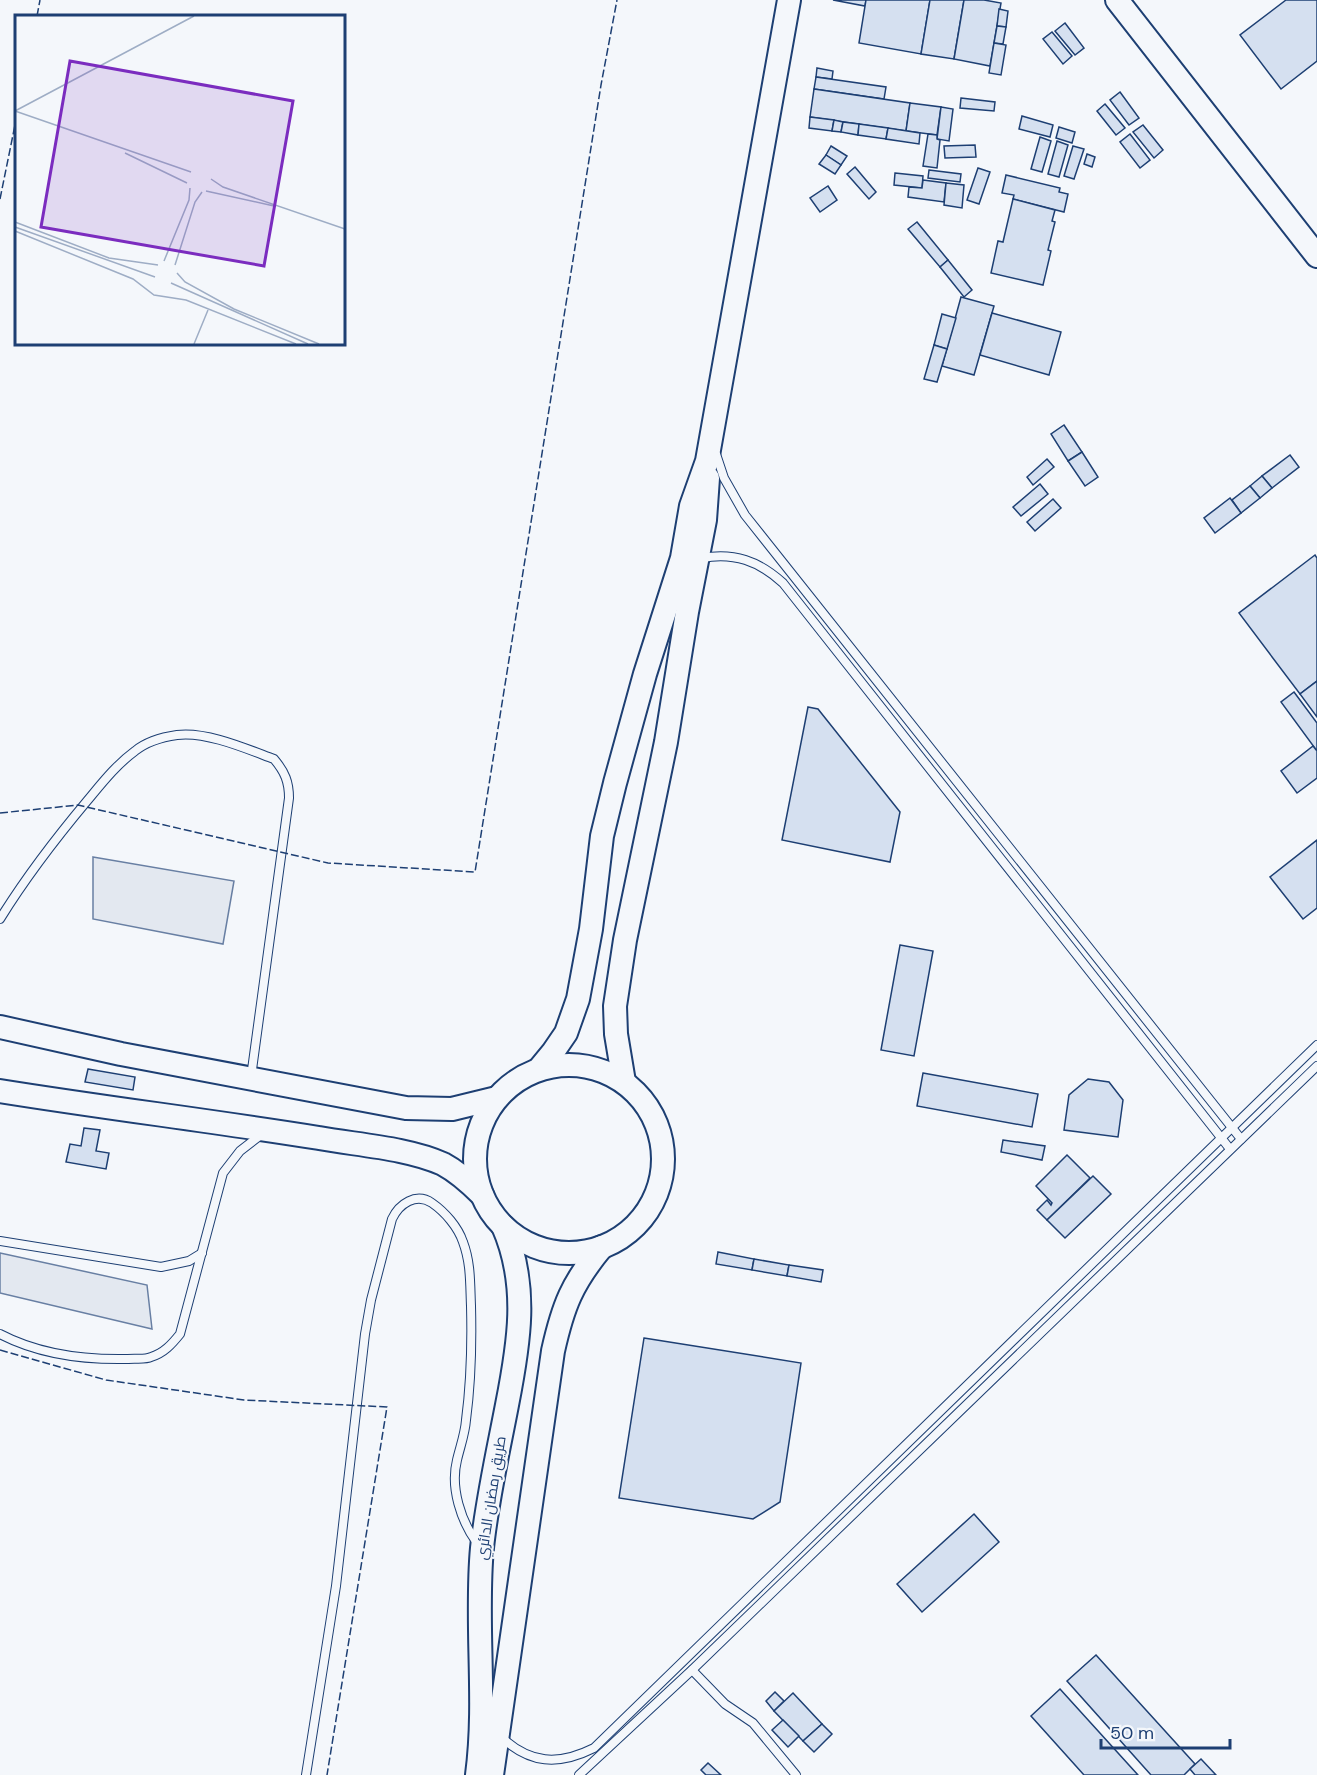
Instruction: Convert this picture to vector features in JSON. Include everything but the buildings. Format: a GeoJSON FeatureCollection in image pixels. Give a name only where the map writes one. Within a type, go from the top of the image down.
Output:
{"type":"FeatureCollection","features":[{"type":"Feature","properties":{"kind":"street"},"geometry":{"type":"LineString","coordinates":[[539,1069],[554,1052],[566,1033],[578,999],[591,929],[602,836],[645,674],[680,566],[693,499],[707,461],[789,0]]}},
{"type":"Feature","properties":{"kind":"street"},"geometry":{"type":"LineString","coordinates":[[1117,0],[1317,256]]}},
{"type":"Feature","properties":{"kind":"street"},"geometry":{"type":"LineString","coordinates":[[1133,0],[1317,234]]}},
{"type":"Feature","properties":{"kind":"street"},"geometry":{"type":"LineString","coordinates":[[624,1082],[616,1034],[615,1006],[625,940],[666,742],[708,501],[707,461]]}},
{"type":"Feature","properties":{"kind":"street"},"geometry":{"type":"LineString","coordinates":[[5,1029],[73,1059],[185,1081],[244,1076],[406,1108],[452,1109],[497,1098]]}},
{"type":"Feature","properties":{"kind":"street"},"geometry":{"type":"LineString","coordinates":[[568,1064],[597,1068],[624,1082],[645,1102],[658,1128],[664,1156],[660,1185],[647,1212],[628,1233],[602,1247],[576,1253],[549,1251],[524,1241],[502,1225],[491,1211],[483,1195],[476,1170],[477,1144],[484,1120],[497,1098],[516,1081],[539,1069],[568,1064]]}},
{"type":"Feature","properties":{"kind":"street"},"geometry":{"type":"LineString","coordinates":[[0,1091],[49,1086],[183,1104],[226,1123],[422,1157],[459,1173],[483,1195]]}},
{"type":"Feature","properties":{"kind":"street"},"geometry":{"type":"LineString","coordinates":[[0,1091],[42,1110],[108,1123],[192,1131],[226,1123]]}},
{"type":"Feature","properties":{"kind":"street","name":"طريق رمضان الدائري"},"geometry":{"type":"LineString","coordinates":[[477,1775],[481,1734],[480,1584],[482,1549],[490,1493],[518,1347],[521,1308],[518,1274],[512,1246],[502,1225]]}},
{"type":"Feature","properties":{"kind":"street"},"geometry":{"type":"LineString","coordinates":[[492,1775],[553,1351],[562,1313],[574,1285],[602,1247]]}},
{"type":"Feature","properties":{"kind":"lane"},"geometry":{"type":"LineString","coordinates":[[712,437],[724,478],[745,515],[1241,1139]]}},
{"type":"Feature","properties":{"kind":"lane"},"geometry":{"type":"LineString","coordinates":[[697,559],[716,555],[734,556],[752,561],[769,570],[783,583],[1230,1149]]}},
{"type":"Feature","properties":{"kind":"lane"},"geometry":{"type":"LineString","coordinates":[[0,919],[61,832],[120,763],[137,749],[156,740],[177,735],[199,734],[274,759],[289,783],[289,798],[244,1076]]}},
{"type":"Feature","properties":{"kind":"lane"},"geometry":{"type":"LineString","coordinates":[[498,1734],[511,1746],[526,1755],[543,1760],[561,1760],[578,1756],[594,1748],[1317,1045]]}},
{"type":"Feature","properties":{"kind":"lane"},"geometry":{"type":"LineString","coordinates":[[579,1775],[692,1670],[1317,1066]]}},
{"type":"Feature","properties":{"kind":"lane"},"geometry":{"type":"LineString","coordinates":[[0,1334],[14,1341],[58,1355],[101,1359],[150,1358],[171,1346],[180,1334],[224,1173],[240,1151],[269,1130]]}},
{"type":"Feature","properties":{"kind":"lane"},"geometry":{"type":"LineString","coordinates":[[306,1775],[336,1586],[368,1313],[392,1219],[397,1208],[407,1201],[419,1199],[430,1202],[449,1218],[462,1239],[470,1263],[471,1379],[465,1429],[455,1480],[457,1500],[463,1519],[482,1549]]}},
{"type":"Feature","properties":{"kind":"lane"},"geometry":{"type":"LineString","coordinates":[[0,1241],[160,1267],[189,1261],[202,1253]]}},
{"type":"Feature","properties":{"kind":"lane"},"geometry":{"type":"LineString","coordinates":[[692,1670],[725,1704],[753,1723],[796,1775]]}},
{"type":"Feature","properties":{"kind":"shaded area"},"geometry":{"type":"Polygon","coordinates":[[[93,857],[234,881],[223,944],[93,919],[93,857]]]}},
{"type":"Feature","properties":{"kind":"shaded area"},"geometry":{"type":"Polygon","coordinates":[[[0,1253],[147,1285],[152,1329],[0,1293],[0,1253]]]}},
{"type":"Feature","properties":{"kind":"fence"},"geometry":{"type":"LineString","coordinates":[[37,15],[40,0]]}},
{"type":"Feature","properties":{"kind":"fence"},"geometry":{"type":"LineString","coordinates":[[0,813],[78,805],[328,863],[475,872],[601,85],[617,0]]}},
{"type":"Feature","properties":{"kind":"fence"},"geometry":{"type":"LineString","coordinates":[[0,199],[15,125]]}},
{"type":"Feature","properties":{"kind":"fence"},"geometry":{"type":"LineString","coordinates":[[0,1350],[106,1380],[244,1400],[387,1407],[327,1775]]}}]}
